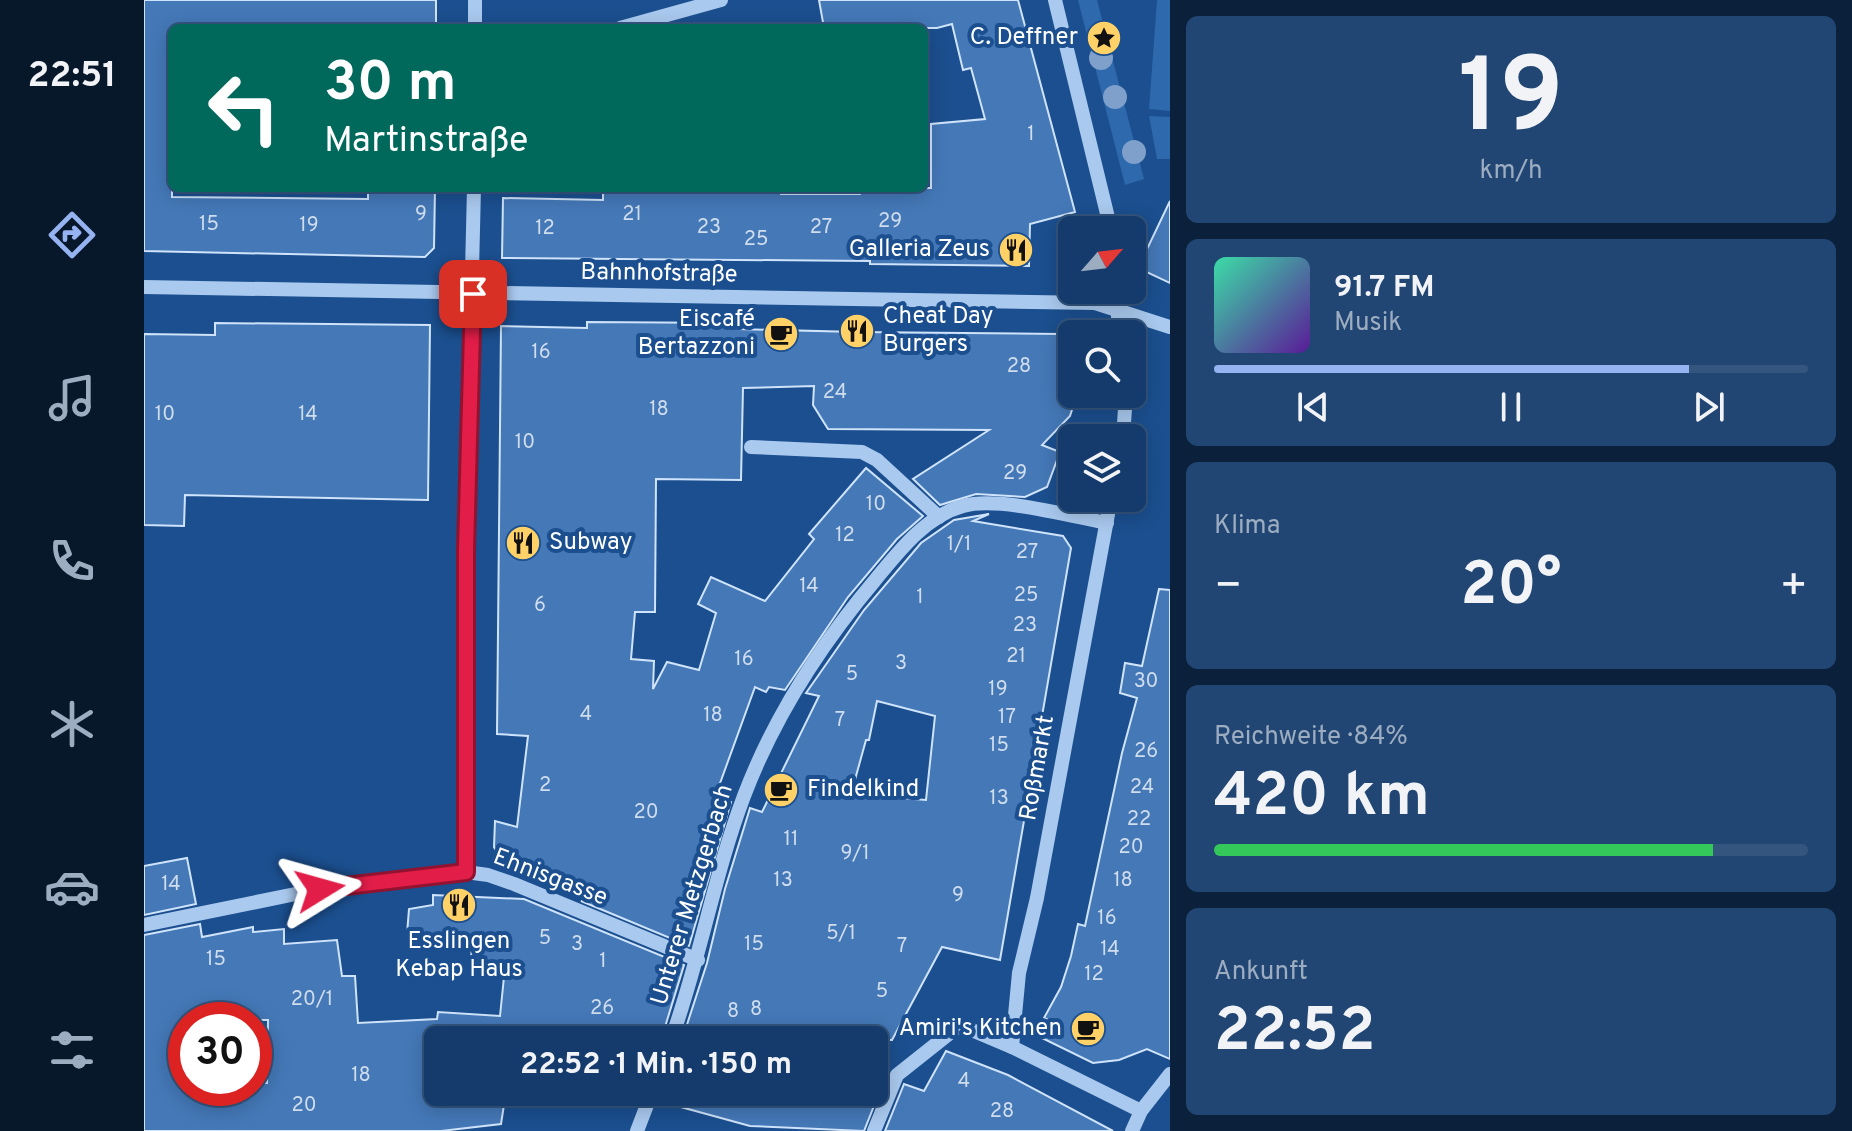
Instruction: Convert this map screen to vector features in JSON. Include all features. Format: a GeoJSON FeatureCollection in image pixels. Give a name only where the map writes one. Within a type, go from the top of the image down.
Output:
{"type":"FeatureCollection","features":[{"type":"Feature","properties":{"kind":"street"},"geometry":{"type":"LineString","coordinates":[[475,0],[475,24]]}},
{"type":"Feature","properties":{"kind":"street"},"geometry":{"type":"LineString","coordinates":[[634,24],[721,0]]}},
{"type":"Feature","properties":{"kind":"street"},"geometry":{"type":"LineString","coordinates":[[1055,0],[1108,216]]}},
{"type":"Feature","properties":{"kind":"street"},"geometry":{"type":"LineString","coordinates":[[466,872],[466,550],[474,192]]}},
{"type":"Feature","properties":{"kind":"street","name":"Bahnhofstraße"},"geometry":{"type":"LineString","coordinates":[[144,287],[1095,303],[1117,307],[1170,327]]}},
{"type":"Feature","properties":{"kind":"street"},"geometry":{"type":"LineString","coordinates":[[1117,304],[1118,320]]}},
{"type":"Feature","properties":{"kind":"street"},"geometry":{"type":"LineString","coordinates":[[751,447],[862,452],[877,460],[939,517]]}},
{"type":"Feature","properties":{"kind":"street","name":"Unterer Metzgerbach"},"geometry":{"type":"LineString","coordinates":[[676,1026],[698,960],[744,795],[787,707],[824,647],[864,592],[909,541],[939,517],[964,505],[994,503],[1107,523]]}},
{"type":"Feature","properties":{"kind":"street","name":"Roßmarkt"},"geometry":{"type":"LineString","coordinates":[[1012,1047],[1019,973],[1037,898],[1109,512]]}},
{"type":"Feature","properties":{"kind":"street","name":"Ehnisgasse"},"geometry":{"type":"LineString","coordinates":[[144,925],[320,889],[466,872],[488,875],[514,884],[698,960]]}},
{"type":"Feature","properties":{"kind":"street"},"geometry":{"type":"LineString","coordinates":[[874,1131],[897,1075],[960,1025],[1012,1047],[1141,1111]]}},
{"type":"Feature","properties":{"kind":"street"},"geometry":{"type":"LineString","coordinates":[[1132,1131],[1141,1111],[1170,1074]]}},
{"type":"Feature","properties":{"kind":"street"},"geometry":{"type":"LineString","coordinates":[[637,1131],[647,1106]]}},
{"type":"Feature","properties":{"kind":"shaded area"},"geometry":{"type":"Polygon","coordinates":[[[1078,0],[1097,0],[1144,179],[1125,185],[1078,0]]]}},
{"type":"Feature","properties":{"kind":"shaded area"},"geometry":{"type":"Polygon","coordinates":[[[1157,0],[1170,0],[1170,111],[1149,109],[1157,0]]]}},
{"type":"Feature","properties":{"kind":"shaded area"},"geometry":{"type":"Polygon","coordinates":[[[1149,116],[1170,117],[1170,159],[1157,159],[1149,116]]]}},
{"type":"Feature","properties":{"kind":"building"},"geometry":{"type":"Polygon","coordinates":[[[144,0],[436,0],[436,24],[168,24],[168,192],[172,192],[172,197],[368,199],[368,192],[435,192],[434,248],[425,257],[144,251],[144,0]]]}},
{"type":"Feature","properties":{"kind":"building"},"geometry":{"type":"Polygon","coordinates":[[[819,0],[1018,0],[1075,212],[1030,224],[1029,266],[870,264],[870,261],[502,258],[503,198],[603,200],[603,192],[928,192],[931,188],[931,124],[985,119],[971,68],[963,70],[952,24],[928,28],[928,24],[823,24],[819,0]]]}},
{"type":"Feature","properties":{"kind":"building"},"geometry":{"type":"Polygon","coordinates":[[[1170,201],[1170,283],[1146,272],[1146,251],[1170,201]]]}},
{"type":"Feature","properties":{"kind":"building"},"geometry":{"type":"Polygon","coordinates":[[[587,322],[737,323],[737,329],[1058,334],[1058,408],[1073,408],[1070,416],[1058,424],[1058,428],[1042,445],[1058,451],[1047,487],[1025,497],[976,494],[940,505],[913,479],[989,430],[828,429],[813,405],[814,386],[743,388],[741,480],[656,479],[655,612],[635,612],[631,659],[654,661],[653,689],[667,662],[699,670],[716,613],[698,604],[711,577],[765,601],[814,539],[809,534],[866,468],[923,516],[897,539],[848,597],[785,690],[769,687],[766,692],[755,687],[715,797],[731,802],[689,946],[581,901],[597,902],[499,856],[494,847],[495,821],[517,827],[528,736],[497,734],[501,326],[587,328],[587,322]]]}},
{"type":"Feature","properties":{"kind":"building"},"geometry":{"type":"Polygon","coordinates":[[[215,323],[430,325],[428,500],[185,495],[184,526],[144,525],[144,334],[215,335],[215,323]]]}},
{"type":"Feature","properties":{"kind":"building"},"geometry":{"type":"Polygon","coordinates":[[[989,514],[973,521],[1063,536],[1071,548],[1000,960],[942,947],[892,1040],[888,1040],[888,1026],[687,1026],[750,808],[762,812],[819,696],[806,693],[864,610],[921,543],[954,520],[989,514]],[[877,701],[869,740],[866,740],[851,794],[926,800],[935,716],[877,701]]]}},
{"type":"Feature","properties":{"kind":"building"},"geometry":{"type":"Polygon","coordinates":[[[1159,589],[1170,590],[1170,1059],[1147,1049],[1119,1060],[1093,1063],[1040,1037],[1049,1020],[1044,1018],[1061,987],[1078,924],[1085,926],[1137,698],[1120,693],[1125,663],[1142,666],[1159,589]]]}},
{"type":"Feature","properties":{"kind":"building"},"geometry":{"type":"Polygon","coordinates":[[[187,858],[196,904],[144,915],[144,866],[187,858]]]}},
{"type":"Feature","properties":{"kind":"building"},"geometry":{"type":"Polygon","coordinates":[[[433,895],[524,899],[684,965],[665,1026],[424,1026],[424,1106],[504,1106],[501,1124],[441,1131],[144,1131],[144,935],[200,924],[202,937],[253,927],[253,932],[284,929],[284,944],[337,940],[342,976],[355,976],[358,1023],[437,1019],[438,1012],[500,1016],[505,967],[471,963],[472,940],[407,934],[409,909],[433,905],[433,895]]]}},
{"type":"Feature","properties":{"kind":"building"},"geometry":{"type":"Polygon","coordinates":[[[946,1051],[1008,1075],[1113,1131],[885,1131],[904,1084],[924,1091],[946,1051]]]}},
{"type":"Feature","properties":{"kind":"building"},"geometry":{"type":"Polygon","coordinates":[[[677,1106],[874,1106],[864,1131],[750,1126],[677,1106]]]}},
{"type":"Feature","properties":{"kind":"place","name":"C. Deffner"},"geometry":{"type":"Point","coordinates":[1104,38]}},
{"type":"Feature","properties":{"kind":"place","name":"Galleria Zeus"},"geometry":{"type":"Point","coordinates":[1016,250]}},
{"type":"Feature","properties":{"kind":"place","name":"Cheat Day Burgers"},"geometry":{"type":"Point","coordinates":[857,331]}},
{"type":"Feature","properties":{"kind":"place","name":"Eiscafé Bertazzoni"},"geometry":{"type":"Point","coordinates":[781,334]}},
{"type":"Feature","properties":{"kind":"place","name":"Subway"},"geometry":{"type":"Point","coordinates":[523,543]}},
{"type":"Feature","properties":{"kind":"place","name":"Findelkind"},"geometry":{"type":"Point","coordinates":[781,790]}},
{"type":"Feature","properties":{"kind":"place","name":"Esslingen Kebap Haus"},"geometry":{"type":"Point","coordinates":[459,905]}},
{"type":"Feature","properties":{"kind":"place","name":"Amiri's Kitchen"},"geometry":{"type":"Point","coordinates":[1088,1029]}},
{"type":"Feature","properties":{"kind":"route"},"geometry":{"type":"LineString","coordinates":[[320,889],[466,872],[466,550],[473,294]]}}]}
